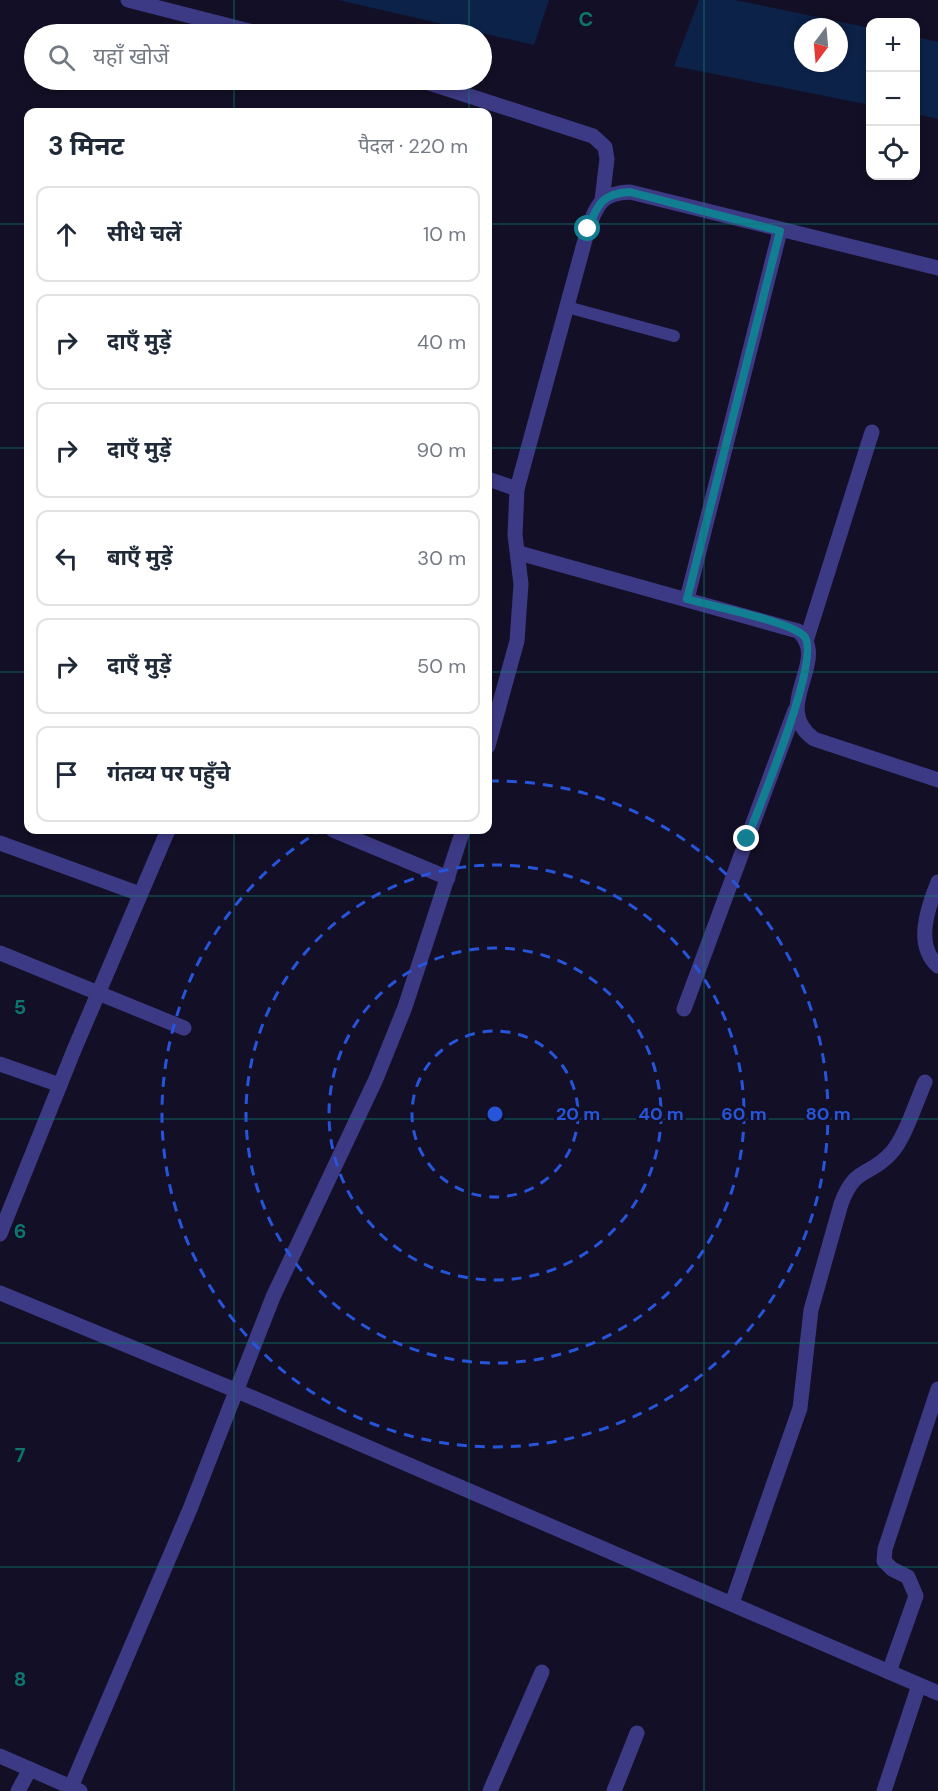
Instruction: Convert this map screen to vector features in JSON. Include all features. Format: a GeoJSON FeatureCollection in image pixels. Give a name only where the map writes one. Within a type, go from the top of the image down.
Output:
{"type":"FeatureCollection","features":[{"type":"Feature","properties":{"kind":"street"},"geometry":{"type":"LineString","coordinates":[[128,0],[222,24]]}},
{"type":"Feature","properties":{"kind":"street"},"geometry":{"type":"LineString","coordinates":[[451,90],[593,136],[605,147],[607,159],[602,200],[588,229],[517,489],[515,535],[521,584],[517,641],[492,732]]}},
{"type":"Feature","properties":{"kind":"street"},"geometry":{"type":"LineString","coordinates":[[602,200],[614,193],[630,192],[780,231],[938,268]]}},
{"type":"Feature","properties":{"kind":"street"},"geometry":{"type":"LineString","coordinates":[[687,599],[780,231]]}},
{"type":"Feature","properties":{"kind":"street"},"geometry":{"type":"LineString","coordinates":[[684,1009],[797,704],[810,651],[807,639],[872,432]]}},
{"type":"Feature","properties":{"kind":"street"},"geometry":{"type":"LineString","coordinates":[[492,480],[517,489]]}},
{"type":"Feature","properties":{"kind":"street"},"geometry":{"type":"LineString","coordinates":[[519,553],[781,625],[798,631],[807,639]]}},
{"type":"Feature","properties":{"kind":"street"},"geometry":{"type":"LineString","coordinates":[[797,704],[796,716],[801,730],[814,739],[938,780]]}},
{"type":"Feature","properties":{"kind":"street"},"geometry":{"type":"LineString","coordinates":[[0,1234],[99,991],[166,834]]}},
{"type":"Feature","properties":{"kind":"street"},"geometry":{"type":"LineString","coordinates":[[343,834],[448,878]]}},
{"type":"Feature","properties":{"kind":"street"},"geometry":{"type":"LineString","coordinates":[[0,1756],[76,1789],[273,1297],[376,1079],[405,1007],[462,834]]}},
{"type":"Feature","properties":{"kind":"street"},"geometry":{"type":"LineString","coordinates":[[0,843],[140,894]]}},
{"type":"Feature","properties":{"kind":"street"},"geometry":{"type":"LineString","coordinates":[[938,882],[930,902],[924,931],[930,958],[938,966]]}},
{"type":"Feature","properties":{"kind":"street"},"geometry":{"type":"LineString","coordinates":[[0,952],[184,1028]]}},
{"type":"Feature","properties":{"kind":"street"},"geometry":{"type":"LineString","coordinates":[[0,1064],[60,1085]]}},
{"type":"Feature","properties":{"kind":"street"},"geometry":{"type":"LineString","coordinates":[[732,1603],[800,1408],[811,1310],[844,1196],[856,1176],[883,1162],[893,1151],[925,1082]]}},
{"type":"Feature","properties":{"kind":"street"},"geometry":{"type":"LineString","coordinates":[[0,1293],[235,1390],[938,1693]]}},
{"type":"Feature","properties":{"kind":"street"},"geometry":{"type":"LineString","coordinates":[[889,1672],[916,1596],[908,1576],[892,1569],[884,1561],[885,1549],[938,1389]]}},
{"type":"Feature","properties":{"kind":"street"},"geometry":{"type":"LineString","coordinates":[[490,1791],[542,1672]]}},
{"type":"Feature","properties":{"kind":"street"},"geometry":{"type":"LineString","coordinates":[[884,1791],[919,1685]]}},
{"type":"Feature","properties":{"kind":"street"},"geometry":{"type":"LineString","coordinates":[[614,1791],[637,1733]]}},
{"type":"Feature","properties":{"kind":"street"},"geometry":{"type":"LineString","coordinates":[[18,1791],[30,1769]]}},
{"type":"Feature","properties":{"kind":"lane"},"geometry":{"type":"LineString","coordinates":[[567,307],[674,336]]}},
{"type":"Feature","properties":{"kind":"water"},"geometry":{"type":"Polygon","coordinates":[[[338,0],[549,0],[534,45],[492,35],[492,24],[443,24],[338,0]]]}},
{"type":"Feature","properties":{"kind":"water"},"geometry":{"type":"Polygon","coordinates":[[[699,0],[735,0],[822,18],[794,18],[794,72],[848,72],[848,23],[866,27],[866,104],[674,66],[699,0]]]}},
{"type":"Feature","properties":{"kind":"water"},"geometry":{"type":"Polygon","coordinates":[[[920,38],[938,42],[938,119],[920,115],[920,38]]]}},
{"type":"Feature","properties":{"kind":"route"},"geometry":{"type":"LineString","coordinates":[[588,229],[594,212],[602,200],[614,193],[630,192],[780,231],[687,599],[781,625],[798,631],[807,639],[810,651],[797,704],[747,839]]}}]}
